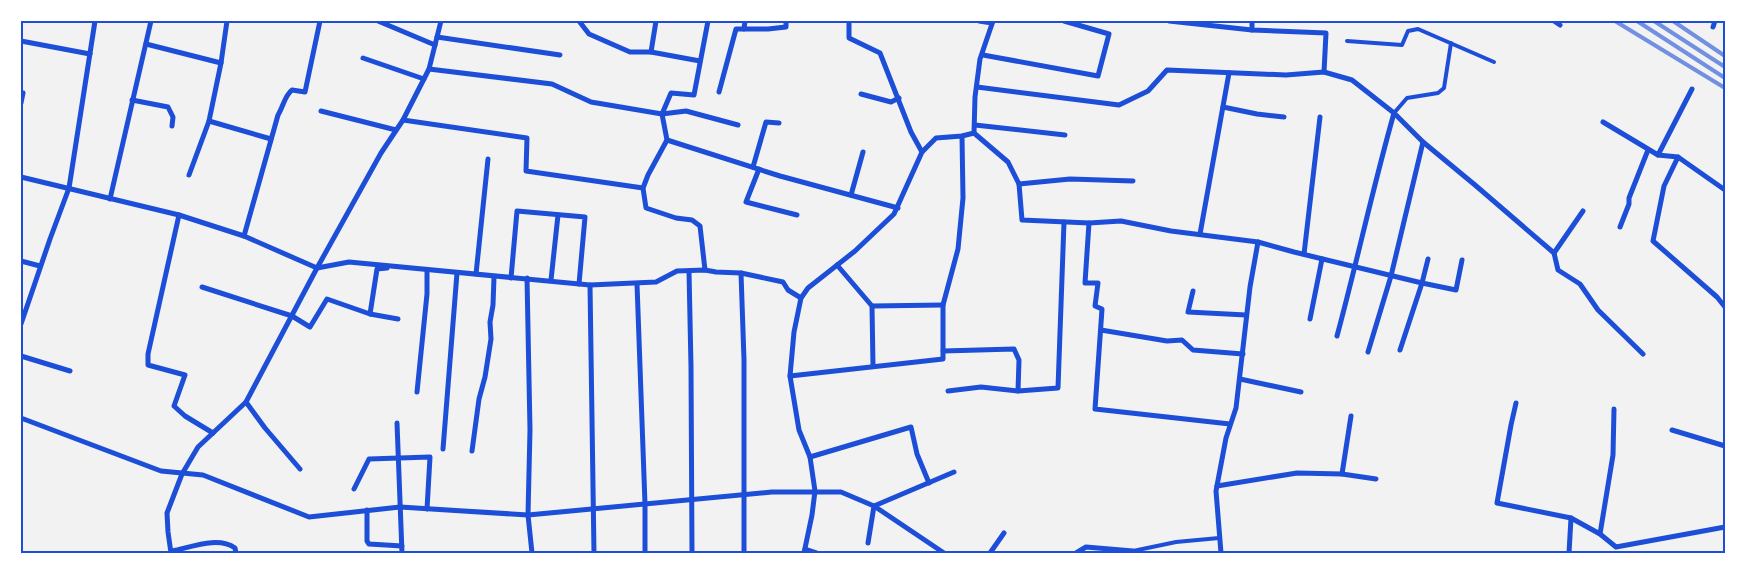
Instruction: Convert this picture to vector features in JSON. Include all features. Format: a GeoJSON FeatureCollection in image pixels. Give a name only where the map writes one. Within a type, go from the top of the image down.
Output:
{"type":"FeatureCollection","features":[{"type":"Feature","properties":{"kind":"street"},"geometry":{"type":"LineString","coordinates":[[22,322],[40,266],[69,188],[95,21]]}},
{"type":"Feature","properties":{"kind":"street"},"geometry":{"type":"LineString","coordinates":[[110,199],[151,21]]}},
{"type":"Feature","properties":{"kind":"street"},"geometry":{"type":"LineString","coordinates":[[189,175],[209,121],[221,63],[227,21]]}},
{"type":"Feature","properties":{"kind":"street"},"geometry":{"type":"LineString","coordinates":[[244,236],[274,126],[287,93],[292,90],[305,92],[320,21]]}},
{"type":"Feature","properties":{"kind":"street"},"geometry":{"type":"LineString","coordinates":[[378,21],[435,44]]}},
{"type":"Feature","properties":{"kind":"street"},"geometry":{"type":"LineString","coordinates":[[236,553],[236,548],[220,542],[202,544],[172,552],[168,532],[168,513],[182,474],[198,447],[246,402],[317,268],[381,153],[403,120],[424,79],[429,69],[441,21]]}},
{"type":"Feature","properties":{"kind":"street"},"geometry":{"type":"LineString","coordinates":[[579,21],[589,34],[630,52],[651,52],[700,62]]}},
{"type":"Feature","properties":{"kind":"street"},"geometry":{"type":"LineString","coordinates":[[651,52],[656,21]]}},
{"type":"Feature","properties":{"kind":"street"},"geometry":{"type":"LineString","coordinates":[[705,270],[700,226],[692,220],[676,218],[646,208],[643,188],[667,140],[662,114],[671,92],[694,95],[708,21]]}},
{"type":"Feature","properties":{"kind":"street"},"geometry":{"type":"LineString","coordinates":[[744,29],[745,21]]}},
{"type":"Feature","properties":{"kind":"street"},"geometry":{"type":"LineString","coordinates":[[719,92],[736,29],[786,27],[786,21]]}},
{"type":"Feature","properties":{"kind":"street"},"geometry":{"type":"LineString","coordinates":[[849,21],[849,38],[880,53],[911,132],[922,152]]}},
{"type":"Feature","properties":{"kind":"street"},"geometry":{"type":"LineString","coordinates":[[974,133],[980,59],[983,55],[993,22],[979,21]]}},
{"type":"Feature","properties":{"kind":"street"},"geometry":{"type":"LineString","coordinates":[[983,55],[1098,76],[1109,34],[1064,21]]}},
{"type":"Feature","properties":{"kind":"street"},"geometry":{"type":"LineString","coordinates":[[1168,21],[1252,30],[1326,33],[1324,72]]}},
{"type":"Feature","properties":{"kind":"street"},"geometry":{"type":"LineString","coordinates":[[1252,21],[1252,30]]}},
{"type":"Feature","properties":{"kind":"street"},"geometry":{"type":"LineString","coordinates":[[1554,21],[1560,25]]}},
{"type":"Feature","properties":{"kind":"street"},"geometry":{"type":"LineString","coordinates":[[437,37],[560,56]]}},
{"type":"Feature","properties":{"kind":"street"},"geometry":{"type":"LineString","coordinates":[[21,41],[90,54]]}},
{"type":"Feature","properties":{"kind":"street"},"geometry":{"type":"LineString","coordinates":[[146,44],[221,63]]}},
{"type":"Feature","properties":{"kind":"street"},"geometry":{"type":"LineString","coordinates":[[363,58],[424,79]]}},
{"type":"Feature","properties":{"kind":"street"},"geometry":{"type":"LineString","coordinates":[[429,69],[552,84],[591,102],[662,114],[686,111],[738,125]]}},
{"type":"Feature","properties":{"kind":"street"},"geometry":{"type":"LineString","coordinates":[[977,87],[1119,105],[1148,91],[1167,70],[1286,75],[1324,72],[1352,80],[1394,113],[1423,142],[1554,253],[1558,270],[1580,284],[1598,310],[1642,354]]}},
{"type":"Feature","properties":{"kind":"street"},"geometry":{"type":"LineString","coordinates":[[1200,234],[1229,72]]}},
{"type":"Feature","properties":{"kind":"street"},"geometry":{"type":"LineString","coordinates":[[1658,155],[1692,89]]}},
{"type":"Feature","properties":{"kind":"street"},"geometry":{"type":"LineString","coordinates":[[21,103],[23,93]]}},
{"type":"Feature","properties":{"kind":"street"},"geometry":{"type":"LineString","coordinates":[[862,94],[891,102],[899,98]]}},
{"type":"Feature","properties":{"kind":"street"},"geometry":{"type":"LineString","coordinates":[[132,100],[168,107],[173,117],[172,126]]}},
{"type":"Feature","properties":{"kind":"street"},"geometry":{"type":"LineString","coordinates":[[1223,107],[1284,117]]}},
{"type":"Feature","properties":{"kind":"street"},"geometry":{"type":"LineString","coordinates":[[321,112],[396,130]]}},
{"type":"Feature","properties":{"kind":"street"},"geometry":{"type":"LineString","coordinates":[[1337,336],[1394,113]]}},
{"type":"Feature","properties":{"kind":"street"},"geometry":{"type":"LineString","coordinates":[[1304,254],[1320,117]]}},
{"type":"Feature","properties":{"kind":"street"},"geometry":{"type":"LineString","coordinates":[[403,120],[528,138],[526,171],[643,188]]}},
{"type":"Feature","properties":{"kind":"street"},"geometry":{"type":"LineString","coordinates":[[209,121],[271,139]]}},
{"type":"Feature","properties":{"kind":"street"},"geometry":{"type":"LineString","coordinates":[[780,123],[766,122],[746,202],[797,215]]}},
{"type":"Feature","properties":{"kind":"street"},"geometry":{"type":"LineString","coordinates":[[1603,122],[1658,155],[1678,157],[1725,190]]}},
{"type":"Feature","properties":{"kind":"street"},"geometry":{"type":"LineString","coordinates":[[976,125],[1065,135]]}},
{"type":"Feature","properties":{"kind":"street"},"geometry":{"type":"LineString","coordinates":[[817,553],[804,551],[815,491],[810,457],[799,430],[790,376],[794,332],[801,298],[808,288],[877,231],[894,214],[922,152],[936,138],[974,133]]}},
{"type":"Feature","properties":{"kind":"street"},"geometry":{"type":"LineString","coordinates":[[974,133],[1008,162],[1018,184],[1022,220],[1089,223],[1121,221],[1258,242],[1422,284],[1456,290],[1462,260]]}},
{"type":"Feature","properties":{"kind":"street"},"geometry":{"type":"LineString","coordinates":[[790,376],[943,359],[943,305],[958,249],[963,198],[962,136]]}},
{"type":"Feature","properties":{"kind":"street"},"geometry":{"type":"LineString","coordinates":[[667,140],[756,168],[898,208]]}},
{"type":"Feature","properties":{"kind":"street"},"geometry":{"type":"LineString","coordinates":[[1368,352],[1391,276],[1423,142]]}},
{"type":"Feature","properties":{"kind":"street"},"geometry":{"type":"LineString","coordinates":[[1620,227],[1648,150]]}},
{"type":"Feature","properties":{"kind":"street"},"geometry":{"type":"LineString","coordinates":[[851,195],[863,152]]}},
{"type":"Feature","properties":{"kind":"street"},"geometry":{"type":"LineString","coordinates":[[1678,157],[1664,186],[1653,241],[1717,297],[1725,307]]}},
{"type":"Feature","properties":{"kind":"street"},"geometry":{"type":"LineString","coordinates":[[476,274],[488,159]]}},
{"type":"Feature","properties":{"kind":"street"},"geometry":{"type":"LineString","coordinates":[[21,177],[179,215],[244,236],[317,268],[349,262],[590,285],[656,282],[677,271],[705,270],[741,273],[783,282],[788,290],[801,298]]}},
{"type":"Feature","properties":{"kind":"street"},"geometry":{"type":"LineString","coordinates":[[1018,184],[1070,179],[1133,180]]}},
{"type":"Feature","properties":{"kind":"street"},"geometry":{"type":"LineString","coordinates":[[511,278],[517,211],[585,217],[579,284]]}},
{"type":"Feature","properties":{"kind":"street"},"geometry":{"type":"LineString","coordinates":[[1554,253],[1582,211]]}},
{"type":"Feature","properties":{"kind":"street"},"geometry":{"type":"LineString","coordinates":[[179,215],[148,354],[148,365],[185,374],[174,406],[185,416],[213,433]]}},
{"type":"Feature","properties":{"kind":"street"},"geometry":{"type":"LineString","coordinates":[[551,280],[558,215]]}},
{"type":"Feature","properties":{"kind":"street"},"geometry":{"type":"LineString","coordinates":[[948,390],[981,387],[1018,391],[1058,388],[1064,222]]}},
{"type":"Feature","properties":{"kind":"street"},"geometry":{"type":"LineString","coordinates":[[1089,223],[1085,283],[1098,283],[1095,306],[1102,308],[1095,409],[1230,424]]}},
{"type":"Feature","properties":{"kind":"street"},"geometry":{"type":"LineString","coordinates":[[1221,553],[1217,486],[1230,424],[1236,408],[1246,315],[1258,242]]}},
{"type":"Feature","properties":{"kind":"street"},"geometry":{"type":"LineString","coordinates":[[1310,319],[1322,259]]}},
{"type":"Feature","properties":{"kind":"street"},"geometry":{"type":"LineString","coordinates":[[1400,350],[1422,284],[1428,259]]}},
{"type":"Feature","properties":{"kind":"street"},"geometry":{"type":"LineString","coordinates":[[21,261],[40,266]]}},
{"type":"Feature","properties":{"kind":"street"},"geometry":{"type":"LineString","coordinates":[[837,265],[872,306],[873,366]]}},
{"type":"Feature","properties":{"kind":"street"},"geometry":{"type":"LineString","coordinates":[[370,314],[378,269],[389,268],[389,266]]}},
{"type":"Feature","properties":{"kind":"street"},"geometry":{"type":"LineString","coordinates":[[417,392],[427,294],[427,270]]}},
{"type":"Feature","properties":{"kind":"street"},"geometry":{"type":"LineString","coordinates":[[689,271],[692,553]]}},
{"type":"Feature","properties":{"kind":"street"},"geometry":{"type":"LineString","coordinates":[[443,449],[457,273]]}},
{"type":"Feature","properties":{"kind":"street"},"geometry":{"type":"LineString","coordinates":[[741,273],[744,360],[744,553]]}},
{"type":"Feature","properties":{"kind":"street"},"geometry":{"type":"LineString","coordinates":[[472,451],[479,399],[491,340],[490,322],[494,305],[494,276]]}},
{"type":"Feature","properties":{"kind":"street"},"geometry":{"type":"LineString","coordinates":[[526,278],[530,430],[528,515],[532,553]]}},
{"type":"Feature","properties":{"kind":"street"},"geometry":{"type":"LineString","coordinates":[[638,284],[645,504],[644,553]]}},
{"type":"Feature","properties":{"kind":"street"},"geometry":{"type":"LineString","coordinates":[[590,285],[594,553]]}},
{"type":"Feature","properties":{"kind":"street"},"geometry":{"type":"LineString","coordinates":[[202,288],[292,316],[310,327],[327,299],[370,314],[398,319]]}},
{"type":"Feature","properties":{"kind":"street"},"geometry":{"type":"LineString","coordinates":[[1194,291],[1188,312],[1246,315]]}},
{"type":"Feature","properties":{"kind":"street"},"geometry":{"type":"LineString","coordinates":[[872,306],[943,305]]}},
{"type":"Feature","properties":{"kind":"street"},"geometry":{"type":"LineString","coordinates":[[1101,330],[1167,341],[1182,340],[1193,350],[1243,354]]}},
{"type":"Feature","properties":{"kind":"street"},"geometry":{"type":"LineString","coordinates":[[943,351],[1014,349],[1019,360],[1018,391]]}},
{"type":"Feature","properties":{"kind":"street"},"geometry":{"type":"LineString","coordinates":[[21,356],[70,371]]}},
{"type":"Feature","properties":{"kind":"street"},"geometry":{"type":"LineString","coordinates":[[1240,379],[1301,392]]}},
{"type":"Feature","properties":{"kind":"street"},"geometry":{"type":"LineString","coordinates":[[246,402],[265,428],[300,468]]}},
{"type":"Feature","properties":{"kind":"street"},"geometry":{"type":"LineString","coordinates":[[1516,403],[1497,503],[1571,518],[1600,534],[1616,547],[1725,527]]}},
{"type":"Feature","properties":{"kind":"street"},"geometry":{"type":"LineString","coordinates":[[1600,534],[1613,455],[1614,409]]}},
{"type":"Feature","properties":{"kind":"street"},"geometry":{"type":"LineString","coordinates":[[1342,474],[1351,416]]}},
{"type":"Feature","properties":{"kind":"street"},"geometry":{"type":"LineString","coordinates":[[21,418],[161,471],[203,475],[309,517],[400,507],[528,515],[744,495],[815,491],[841,492],[874,506],[944,553]]}},
{"type":"Feature","properties":{"kind":"street"},"geometry":{"type":"LineString","coordinates":[[397,423],[402,553]]}},
{"type":"Feature","properties":{"kind":"street"},"geometry":{"type":"LineString","coordinates":[[810,457],[911,426],[917,454],[929,483]]}},
{"type":"Feature","properties":{"kind":"street"},"geometry":{"type":"LineString","coordinates":[[1672,430],[1725,446]]}},
{"type":"Feature","properties":{"kind":"street"},"geometry":{"type":"LineString","coordinates":[[354,489],[369,459],[430,457],[427,509]]}},
{"type":"Feature","properties":{"kind":"street"},"geometry":{"type":"LineString","coordinates":[[874,506],[954,472]]}},
{"type":"Feature","properties":{"kind":"street"},"geometry":{"type":"LineString","coordinates":[[1217,486],[1297,473],[1342,474],[1376,479]]}},
{"type":"Feature","properties":{"kind":"street"},"geometry":{"type":"LineString","coordinates":[[868,543],[874,506]]}},
{"type":"Feature","properties":{"kind":"street"},"geometry":{"type":"LineString","coordinates":[[368,510],[367,541],[369,544],[402,546]]}},
{"type":"Feature","properties":{"kind":"street"},"geometry":{"type":"LineString","coordinates":[[1569,553],[1571,518]]}},
{"type":"Feature","properties":{"kind":"street"},"geometry":{"type":"LineString","coordinates":[[990,553],[1004,533]]}},
{"type":"Feature","properties":{"kind":"street"},"geometry":{"type":"LineString","coordinates":[[1076,553],[1086,547],[1133,552]]}},
{"type":"Feature","properties":{"kind":"lane"},"geometry":{"type":"LineString","coordinates":[[1347,40],[1402,45],[1408,31],[1418,29],[1494,62]]}},
{"type":"Feature","properties":{"kind":"lane"},"geometry":{"type":"LineString","coordinates":[[1394,113],[1407,98],[1438,93],[1444,88],[1450,43]]}},
{"type":"Feature","properties":{"kind":"lane"},"geometry":{"type":"LineString","coordinates":[[1133,552],[1176,542],[1219,538]]}},
{"type":"Feature","properties":{"kind":"railway"},"geometry":{"type":"LineString","coordinates":[[1615,21],[1725,88]]}},
{"type":"Feature","properties":{"kind":"railway"},"geometry":{"type":"LineString","coordinates":[[1637,21],[1725,78]]}},
{"type":"Feature","properties":{"kind":"railway"},"geometry":{"type":"LineString","coordinates":[[1654,21],[1725,67]]}},
{"type":"Feature","properties":{"kind":"railway"},"geometry":{"type":"LineString","coordinates":[[1673,21],[1725,56]]}}]}
